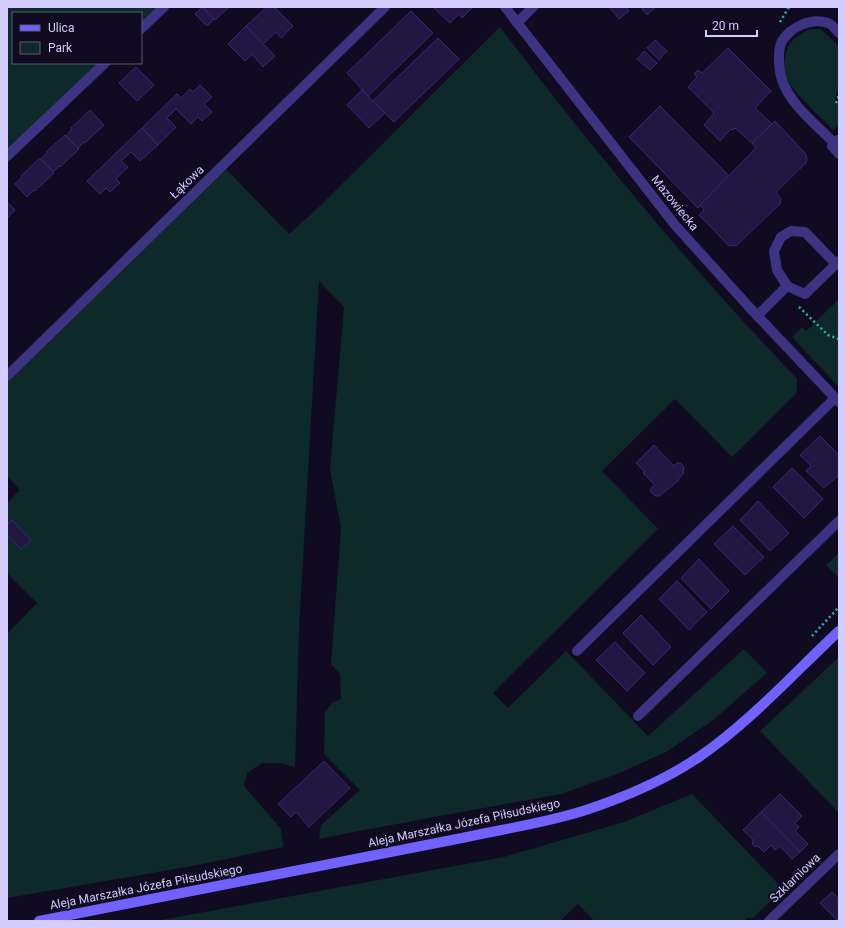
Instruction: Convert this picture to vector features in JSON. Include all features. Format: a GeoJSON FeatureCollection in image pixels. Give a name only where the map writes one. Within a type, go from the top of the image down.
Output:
{"type":"FeatureCollection","features":[{"type":"Feature","properties":{"kind":"main road","name":"Aleja Marszałka Józefa Piłsudskiego"},"geometry":{"type":"LineString","coordinates":[[39,921],[524,825],[585,810],[627,795],[663,778],[698,757],[736,728],[839,631]]}},
{"type":"Feature","properties":{"kind":"street"},"geometry":{"type":"LineString","coordinates":[[142,28],[164,7]]}},
{"type":"Feature","properties":{"kind":"street","name":"Łąkowa"},"geometry":{"type":"LineString","coordinates":[[7,376],[385,7]]}},
{"type":"Feature","properties":{"kind":"street","name":"Mazowiecka"},"geometry":{"type":"LineString","coordinates":[[505,7],[674,225],[757,316],[837,400]]}},
{"type":"Feature","properties":{"kind":"street"},"geometry":{"type":"LineString","coordinates":[[516,23],[533,7]]}},
{"type":"Feature","properties":{"kind":"street"},"geometry":{"type":"LineString","coordinates":[[839,33],[828,23],[815,22],[802,24],[791,31],[782,42],[779,63],[782,79],[795,104],[837,141],[832,146],[839,154]]}},
{"type":"Feature","properties":{"kind":"street"},"geometry":{"type":"LineString","coordinates":[[7,156],[104,64]]}},
{"type":"Feature","properties":{"kind":"street"},"geometry":{"type":"LineString","coordinates":[[791,231],[805,232],[837,262],[805,294],[787,286],[777,270],[774,251],[781,237],[791,231]]}},
{"type":"Feature","properties":{"kind":"street"},"geometry":{"type":"LineString","coordinates":[[757,316],[787,286]]}},
{"type":"Feature","properties":{"kind":"street"},"geometry":{"type":"LineString","coordinates":[[577,651],[837,400]]}},
{"type":"Feature","properties":{"kind":"street"},"geometry":{"type":"LineString","coordinates":[[638,716],[839,521]]}},
{"type":"Feature","properties":{"kind":"street","name":"Szklarniowa"},"geometry":{"type":"LineString","coordinates":[[769,921],[839,854]]}},
{"type":"Feature","properties":{"kind":"path"},"geometry":{"type":"LineString","coordinates":[[836,103],[839,95]]}},
{"type":"Feature","properties":{"kind":"path"},"geometry":{"type":"LineString","coordinates":[[787,286],[796,303],[828,335],[835,338],[839,337]]}},
{"type":"Feature","properties":{"kind":"green space"},"geometry":{"type":"Polygon","coordinates":[[[7,7],[170,7],[142,34],[142,12],[12,12],[12,64],[111,64],[7,163],[7,7]]]}},
{"type":"Feature","properties":{"kind":"green space"},"geometry":{"type":"Polygon","coordinates":[[[500,27],[581,131],[637,199],[723,299],[797,379],[797,393],[732,457],[675,399],[602,471],[658,529],[493,693],[508,708],[566,651],[648,736],[744,649],[767,673],[712,721],[666,752],[617,774],[561,794],[319,839],[321,825],[360,790],[324,754],[325,712],[332,703],[341,699],[340,674],[331,664],[341,528],[330,469],[344,307],[319,281],[299,628],[295,767],[279,763],[262,763],[247,773],[244,786],[281,829],[283,847],[193,866],[7,898],[7,634],[37,603],[7,573],[7,503],[20,490],[7,476],[7,380],[226,169],[289,234],[318,208],[500,27]]]}},
{"type":"Feature","properties":{"kind":"green space"},"geometry":{"type":"Polygon","coordinates":[[[809,29],[821,29],[839,46],[839,87],[834,102],[839,104],[839,125],[833,130],[799,95],[789,83],[786,75],[785,60],[788,47],[794,39],[809,29]]]}},
{"type":"Feature","properties":{"kind":"green space"},"geometry":{"type":"Polygon","coordinates":[[[839,299],[839,387],[792,337],[802,327],[806,331],[839,299]]]}},
{"type":"Feature","properties":{"kind":"green space"},"geometry":{"type":"Polygon","coordinates":[[[839,553],[839,578],[826,565],[839,553]]]}},
{"type":"Feature","properties":{"kind":"green space"},"geometry":{"type":"Polygon","coordinates":[[[839,657],[839,813],[760,731],[839,657]]]}},
{"type":"Feature","properties":{"kind":"green space"},"geometry":{"type":"Polygon","coordinates":[[[692,794],[783,889],[753,918],[747,918],[744,921],[594,921],[578,904],[560,921],[156,921],[504,857],[624,822],[692,794]]]}},
{"type":"Feature","properties":{"kind":"building"},"geometry":{"type":"Polygon","coordinates":[[[202,7],[229,7],[215,20],[202,7]]]}},
{"type":"Feature","properties":{"kind":"building"},"geometry":{"type":"Polygon","coordinates":[[[202,7],[214,19],[207,26],[195,14],[202,7]]]}},
{"type":"Feature","properties":{"kind":"building"},"geometry":{"type":"Polygon","coordinates":[[[267,7],[274,7],[293,26],[281,38],[276,32],[263,44],[246,26],[267,7]]]}},
{"type":"Feature","properties":{"kind":"building"},"geometry":{"type":"Polygon","coordinates":[[[473,7],[462,18],[459,14],[450,23],[434,8],[473,7]]]}},
{"type":"Feature","properties":{"kind":"building"},"geometry":{"type":"Polygon","coordinates":[[[609,7],[626,7],[629,11],[619,19],[609,7]]]}},
{"type":"Feature","properties":{"kind":"building"},"geometry":{"type":"Polygon","coordinates":[[[644,7],[656,7],[647,15],[642,9],[644,7]]]}},
{"type":"Feature","properties":{"kind":"building"},"geometry":{"type":"Polygon","coordinates":[[[411,11],[433,33],[368,96],[347,73],[411,11]]]}},
{"type":"Feature","properties":{"kind":"building"},"geometry":{"type":"Polygon","coordinates":[[[246,26],[275,56],[263,67],[252,54],[245,61],[228,44],[246,26]]]}},
{"type":"Feature","properties":{"kind":"building"},"geometry":{"type":"Polygon","coordinates":[[[438,38],[459,59],[394,122],[373,101],[438,38]]]}},
{"type":"Feature","properties":{"kind":"building"},"geometry":{"type":"Polygon","coordinates":[[[655,40],[667,51],[659,60],[647,48],[655,40]]]}},
{"type":"Feature","properties":{"kind":"building"},"geometry":{"type":"Polygon","coordinates":[[[728,48],[771,91],[755,108],[772,124],[752,143],[735,128],[733,130],[731,129],[720,141],[704,125],[714,113],[688,87],[697,77],[694,74],[698,70],[702,73],[728,48]]]}},
{"type":"Feature","properties":{"kind":"building"},"geometry":{"type":"Polygon","coordinates":[[[644,51],[657,63],[650,70],[637,59],[644,51]]]}},
{"type":"Feature","properties":{"kind":"building"},"geometry":{"type":"Polygon","coordinates":[[[136,67],[154,85],[137,101],[119,83],[136,67]]]}},
{"type":"Feature","properties":{"kind":"building"},"geometry":{"type":"Polygon","coordinates":[[[200,85],[212,97],[204,104],[212,112],[202,121],[198,117],[191,124],[176,109],[167,118],[176,127],[158,145],[142,128],[177,94],[181,98],[190,89],[193,92],[200,85]]]}},
{"type":"Feature","properties":{"kind":"building"},"geometry":{"type":"Polygon","coordinates":[[[362,90],[385,113],[369,128],[347,105],[362,90]]]}},
{"type":"Feature","properties":{"kind":"building"},"geometry":{"type":"Polygon","coordinates":[[[660,106],[729,176],[698,208],[629,137],[660,106]]]}},
{"type":"Feature","properties":{"kind":"building"},"geometry":{"type":"Polygon","coordinates":[[[90,110],[104,125],[78,148],[66,136],[72,129],[71,128],[90,110]]]}},
{"type":"Feature","properties":{"kind":"building"},"geometry":{"type":"Polygon","coordinates":[[[775,121],[806,154],[806,163],[776,192],[781,199],[780,204],[737,245],[728,245],[699,215],[704,210],[700,205],[756,148],[752,143],[775,121]]]}},
{"type":"Feature","properties":{"kind":"building"},"geometry":{"type":"Polygon","coordinates":[[[142,128],[158,145],[140,161],[131,152],[121,161],[128,167],[116,179],[120,183],[110,192],[106,188],[100,194],[87,181],[142,128]]]}},
{"type":"Feature","properties":{"kind":"building"},"geometry":{"type":"Polygon","coordinates":[[[65,135],[79,149],[53,172],[41,159],[47,153],[46,152],[65,135]]]}},
{"type":"Feature","properties":{"kind":"building"},"geometry":{"type":"Polygon","coordinates":[[[40,158],[54,173],[27,197],[15,184],[22,177],[21,176],[40,158]]]}},
{"type":"Feature","properties":{"kind":"building"},"geometry":{"type":"Polygon","coordinates":[[[7,202],[15,210],[7,218],[7,202]]]}},
{"type":"Feature","properties":{"kind":"building"},"geometry":{"type":"Polygon","coordinates":[[[820,436],[839,455],[839,475],[824,488],[806,471],[811,466],[800,455],[820,436]]]}},
{"type":"Feature","properties":{"kind":"building"},"geometry":{"type":"Polygon","coordinates":[[[654,445],[674,466],[677,463],[680,463],[684,467],[684,473],[678,479],[679,480],[659,496],[655,496],[651,492],[651,488],[655,485],[643,473],[645,472],[636,463],[654,445]]]}},
{"type":"Feature","properties":{"kind":"building"},"geometry":{"type":"Polygon","coordinates":[[[792,468],[823,499],[804,518],[773,487],[792,468]]]}},
{"type":"Feature","properties":{"kind":"building"},"geometry":{"type":"Polygon","coordinates":[[[758,501],[789,533],[770,551],[740,520],[758,501]]]}},
{"type":"Feature","properties":{"kind":"building"},"geometry":{"type":"Polygon","coordinates":[[[12,520],[31,540],[21,549],[7,534],[7,525],[12,520]]]}},
{"type":"Feature","properties":{"kind":"building"},"geometry":{"type":"Polygon","coordinates":[[[733,526],[764,557],[745,575],[714,544],[733,526]]]}},
{"type":"Feature","properties":{"kind":"building"},"geometry":{"type":"Polygon","coordinates":[[[699,559],[729,591],[711,609],[681,578],[699,559]]]}},
{"type":"Feature","properties":{"kind":"building"},"geometry":{"type":"Polygon","coordinates":[[[677,581],[707,612],[689,630],[659,599],[677,581]]]}},
{"type":"Feature","properties":{"kind":"building"},"geometry":{"type":"Polygon","coordinates":[[[641,615],[671,647],[653,665],[623,633],[641,615]]]}},
{"type":"Feature","properties":{"kind":"building"},"geometry":{"type":"Polygon","coordinates":[[[615,642],[645,673],[627,691],[596,660],[615,642]]]}},
{"type":"Feature","properties":{"kind":"building"},"geometry":{"type":"Polygon","coordinates":[[[324,761],[350,788],[309,827],[296,812],[291,817],[278,804],[324,761]]]}},
{"type":"Feature","properties":{"kind":"building"},"geometry":{"type":"Polygon","coordinates":[[[780,794],[802,816],[795,823],[799,827],[795,831],[808,844],[800,852],[761,812],[780,794]]]}},
{"type":"Feature","properties":{"kind":"building"},"geometry":{"type":"Polygon","coordinates":[[[761,812],[800,852],[792,859],[780,846],[775,850],[771,845],[764,852],[758,846],[755,847],[752,844],[753,840],[743,830],[761,812]]]}},
{"type":"Feature","properties":{"kind":"building"},"geometry":{"type":"Polygon","coordinates":[[[832,892],[839,899],[838,921],[820,903],[832,892]]]}}]}
